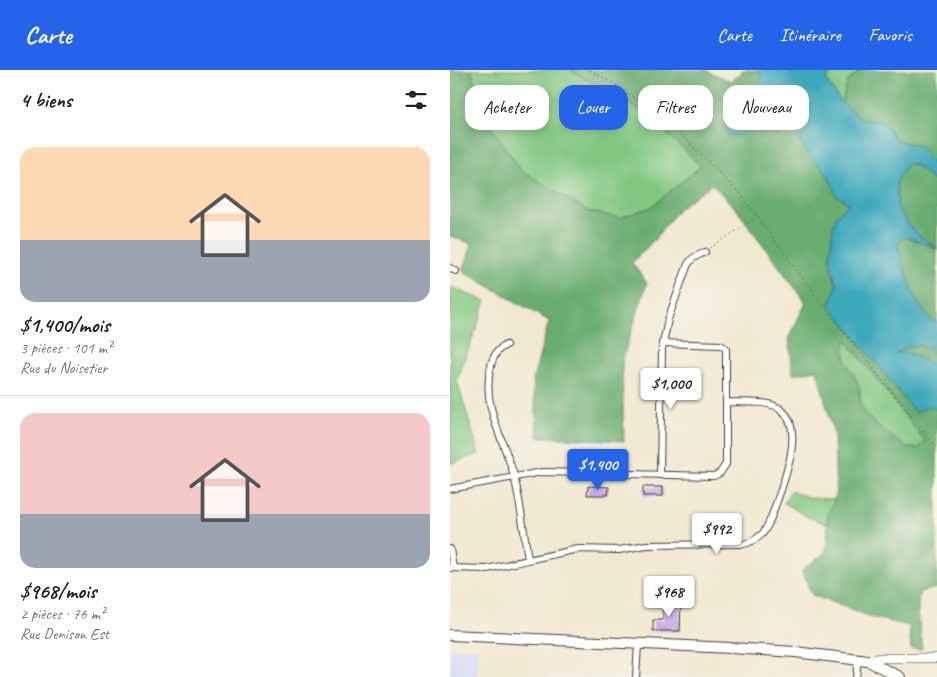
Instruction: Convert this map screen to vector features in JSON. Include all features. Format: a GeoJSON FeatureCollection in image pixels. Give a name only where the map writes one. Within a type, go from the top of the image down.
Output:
{"type":"FeatureCollection","features":[{"type":"Feature","properties":{"kind":"main road"},"geometry":{"type":"LineString","coordinates":[[450,635],[580,640],[638,645]]}},
{"type":"Feature","properties":{"kind":"main road"},"geometry":{"type":"LineString","coordinates":[[450,642],[731,648],[863,660],[900,677]]}},
{"type":"Feature","properties":{"kind":"street"},"geometry":{"type":"LineString","coordinates":[[660,475],[662,343],[668,318],[688,264],[693,258],[705,252]]}},
{"type":"Feature","properties":{"kind":"street"},"geometry":{"type":"LineString","coordinates":[[450,489],[542,472],[714,476],[720,473],[726,464],[726,348],[721,345],[662,343]]}},
{"type":"Feature","properties":{"kind":"street"},"geometry":{"type":"LineString","coordinates":[[506,345],[497,351],[492,360],[488,377],[488,391],[490,408],[514,476],[528,559]]}},
{"type":"Feature","properties":{"kind":"street"},"geometry":{"type":"LineString","coordinates":[[450,549],[451,568],[487,569],[578,549],[619,550],[646,545],[744,544],[754,540],[762,534],[770,520],[789,468],[791,424],[787,416],[779,408],[768,404],[726,402]]}},
{"type":"Feature","properties":{"kind":"street"},"geometry":{"type":"LineString","coordinates":[[636,677],[638,645]]}},
{"type":"Feature","properties":{"kind":"street"},"geometry":{"type":"LineString","coordinates":[[856,677],[863,660],[878,658],[937,658]]}},
{"type":"Feature","properties":{"kind":"path"},"geometry":{"type":"LineString","coordinates":[[590,70],[618,86],[657,114],[694,147],[741,195],[835,320],[937,449]]}},
{"type":"Feature","properties":{"kind":"path"},"geometry":{"type":"LineString","coordinates":[[705,252],[758,217]]}},
{"type":"Feature","properties":{"kind":"shaded area"},"geometry":{"type":"Polygon","coordinates":[[[450,648],[478,649],[478,677],[450,677],[450,648]]]}},
{"type":"Feature","properties":{"kind":"green space"},"geometry":{"type":"Polygon","coordinates":[[[450,70],[471,70],[476,85],[465,85],[465,130],[493,130],[521,170],[587,211],[620,218],[651,207],[701,166],[663,130],[713,130],[713,85],[638,85],[638,109],[628,103],[628,85],[596,85],[570,70],[705,70],[731,81],[742,70],[759,70],[762,77],[758,85],[723,85],[723,130],[752,130],[779,136],[780,130],[793,130],[807,152],[828,175],[837,196],[850,202],[837,216],[831,269],[837,285],[930,406],[937,410],[937,588],[919,592],[918,610],[922,649],[911,649],[909,626],[874,618],[812,595],[802,570],[826,552],[828,515],[836,496],[834,435],[817,370],[793,374],[789,337],[806,303],[737,210],[712,184],[679,208],[654,240],[632,263],[647,283],[622,361],[624,441],[538,437],[533,379],[549,321],[463,271],[472,244],[450,236],[450,70]],[[846,340],[845,358],[858,382],[860,403],[864,411],[868,417],[895,440],[907,447],[918,449],[925,441],[846,340]]]}},
{"type":"Feature","properties":{"kind":"green space"},"geometry":{"type":"Polygon","coordinates":[[[471,70],[570,70],[596,85],[559,85],[559,130],[628,130],[628,103],[638,109],[638,130],[663,130],[701,166],[651,207],[620,218],[587,211],[521,170],[493,130],[549,130],[549,85],[476,85],[471,70]]]}},
{"type":"Feature","properties":{"kind":"green space"},"geometry":{"type":"Polygon","coordinates":[[[848,70],[861,70],[848,81],[842,103],[826,80],[829,74],[848,70]]]}},
{"type":"Feature","properties":{"kind":"green space"},"geometry":{"type":"Polygon","coordinates":[[[861,70],[937,70],[937,170],[920,146],[897,141],[881,122],[862,120],[842,103],[848,81],[861,70]]]}},
{"type":"Feature","properties":{"kind":"green space"},"geometry":{"type":"Polygon","coordinates":[[[907,163],[915,165],[937,184],[937,323],[922,309],[917,300],[898,246],[900,240],[906,237],[935,248],[918,235],[898,208],[896,184],[907,163]]]}},
{"type":"Feature","properties":{"kind":"green space"},"geometry":{"type":"Polygon","coordinates":[[[450,287],[486,301],[457,381],[479,454],[450,464],[450,287]]]}},
{"type":"Feature","properties":{"kind":"green space"},"geometry":{"type":"Polygon","coordinates":[[[846,339],[926,442],[918,449],[907,447],[874,423],[861,406],[860,391],[856,379],[847,365],[844,350],[846,339]]]}},
{"type":"Feature","properties":{"kind":"green space"},"geometry":{"type":"Polygon","coordinates":[[[915,344],[928,348],[937,356],[937,368],[912,354],[894,353],[915,344]]]}},
{"type":"Feature","properties":{"kind":"green space"},"geometry":{"type":"Polygon","coordinates":[[[790,491],[811,498],[835,499],[828,515],[827,524],[808,517],[784,503],[790,491]]]}},
{"type":"Feature","properties":{"kind":"water"},"geometry":{"type":"Polygon","coordinates":[[[759,70],[848,70],[829,74],[826,80],[842,103],[862,120],[881,121],[897,141],[920,146],[937,170],[937,184],[915,165],[907,163],[896,184],[898,208],[908,224],[918,235],[937,248],[906,237],[900,240],[898,246],[917,300],[922,309],[937,323],[937,356],[921,346],[912,346],[896,353],[912,354],[937,368],[937,410],[930,406],[915,412],[830,305],[837,285],[830,261],[833,226],[837,216],[849,203],[837,196],[828,175],[807,152],[793,130],[809,130],[809,85],[757,85],[762,77],[759,70]]]}},
{"type":"Feature","properties":{"kind":"water"},"geometry":{"type":"Polygon","coordinates":[[[726,130],[747,130],[740,135],[728,135],[726,130]]]}},
{"type":"Feature","properties":{"kind":"water"},"geometry":{"type":"Polygon","coordinates":[[[752,130],[781,130],[779,136],[752,130]]]}},
{"type":"Feature","properties":{"kind":"building"},"geometry":{"type":"Polygon","coordinates":[[[588,486],[609,487],[608,495],[587,495],[588,486]]]}},
{"type":"Feature","properties":{"kind":"building"},"geometry":{"type":"Polygon","coordinates":[[[643,487],[663,487],[663,496],[643,496],[643,487]]]}},
{"type":"Feature","properties":{"kind":"building"},"geometry":{"type":"Polygon","coordinates":[[[663,603],[681,603],[680,631],[653,631],[653,620],[663,620],[663,603]]]}}]}
